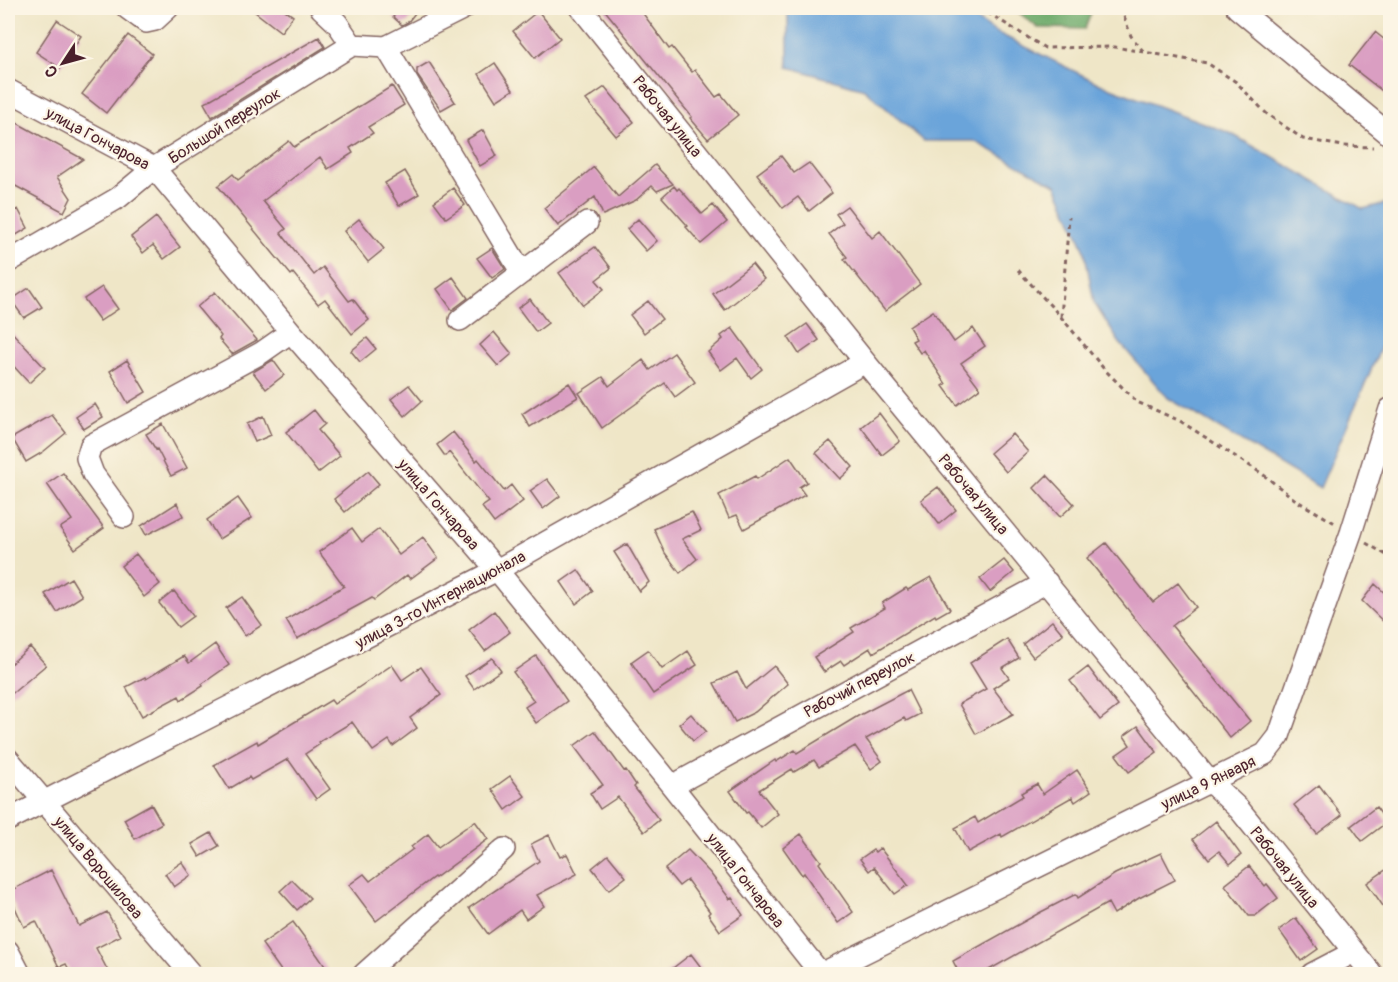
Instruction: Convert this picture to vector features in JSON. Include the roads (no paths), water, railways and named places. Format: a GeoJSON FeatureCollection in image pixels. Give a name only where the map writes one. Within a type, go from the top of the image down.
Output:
{"type":"FeatureCollection","features":[{"type":"Feature","properties":{"kind":"street"},"geometry":{"type":"LineString","coordinates":[[127,8],[146,22],[155,20],[168,8]]}},
{"type":"Feature","properties":{"kind":"street"},"geometry":{"type":"LineString","coordinates":[[321,8],[337,23],[352,45],[386,47],[464,8]]}},
{"type":"Feature","properties":{"kind":"street","name":"Рабочая улица"},"geometry":{"type":"LineString","coordinates":[[581,8],[865,362],[1209,781],[1239,809],[1372,975]]}},
{"type":"Feature","properties":{"kind":"street"},"geometry":{"type":"LineString","coordinates":[[1237,8],[1387,141]]}},
{"type":"Feature","properties":{"kind":"street","name":"Большой переулок"},"geometry":{"type":"LineString","coordinates":[[8,262],[118,198],[154,168],[352,45]]}},
{"type":"Feature","properties":{"kind":"street"},"geometry":{"type":"LineString","coordinates":[[386,47],[522,273]]}},
{"type":"Feature","properties":{"kind":"street","name":"улица Гончарова"},"geometry":{"type":"LineString","coordinates":[[8,90],[154,168],[291,332],[497,570],[821,975]]}},
{"type":"Feature","properties":{"kind":"street"},"geometry":{"type":"LineString","coordinates":[[460,320],[587,223]]}},
{"type":"Feature","properties":{"kind":"street"},"geometry":{"type":"LineString","coordinates":[[124,517],[93,474],[87,458],[91,445],[261,353],[291,332]]}},
{"type":"Feature","properties":{"kind":"street","name":"улица 3-го Интернационала"},"geometry":{"type":"LineString","coordinates":[[8,820],[497,570],[865,362]]}},
{"type":"Feature","properties":{"kind":"street","name":"улица 9 Января"},"geometry":{"type":"LineString","coordinates":[[821,975],[1264,754],[1279,736],[1351,533],[1390,409]]}},
{"type":"Feature","properties":{"kind":"street","name":"Рабочий переулок"},"geometry":{"type":"LineString","coordinates":[[672,786],[1047,582]]}},
{"type":"Feature","properties":{"kind":"street","name":"улица Ворошилова"},"geometry":{"type":"LineString","coordinates":[[8,759],[190,975]]}},
{"type":"Feature","properties":{"kind":"street"},"geometry":{"type":"LineString","coordinates":[[364,975],[504,849]]}},
{"type":"Feature","properties":{"kind":"street"},"geometry":{"type":"LineString","coordinates":[[8,951],[20,975]]}},
{"type":"Feature","properties":{"kind":"street"},"geometry":{"type":"LineString","coordinates":[[1312,975],[1353,952]]}},
{"type":"Feature","properties":{"kind":"water"},"geometry":{"type":"Polygon","coordinates":[[[788,8],[960,8],[994,31],[1100,84],[1230,133],[1363,209],[1390,202],[1390,326],[1320,488],[1168,398],[1119,342],[1094,303],[1084,248],[1056,185],[974,141],[924,141],[864,89],[788,67],[788,8]]]}}]}
